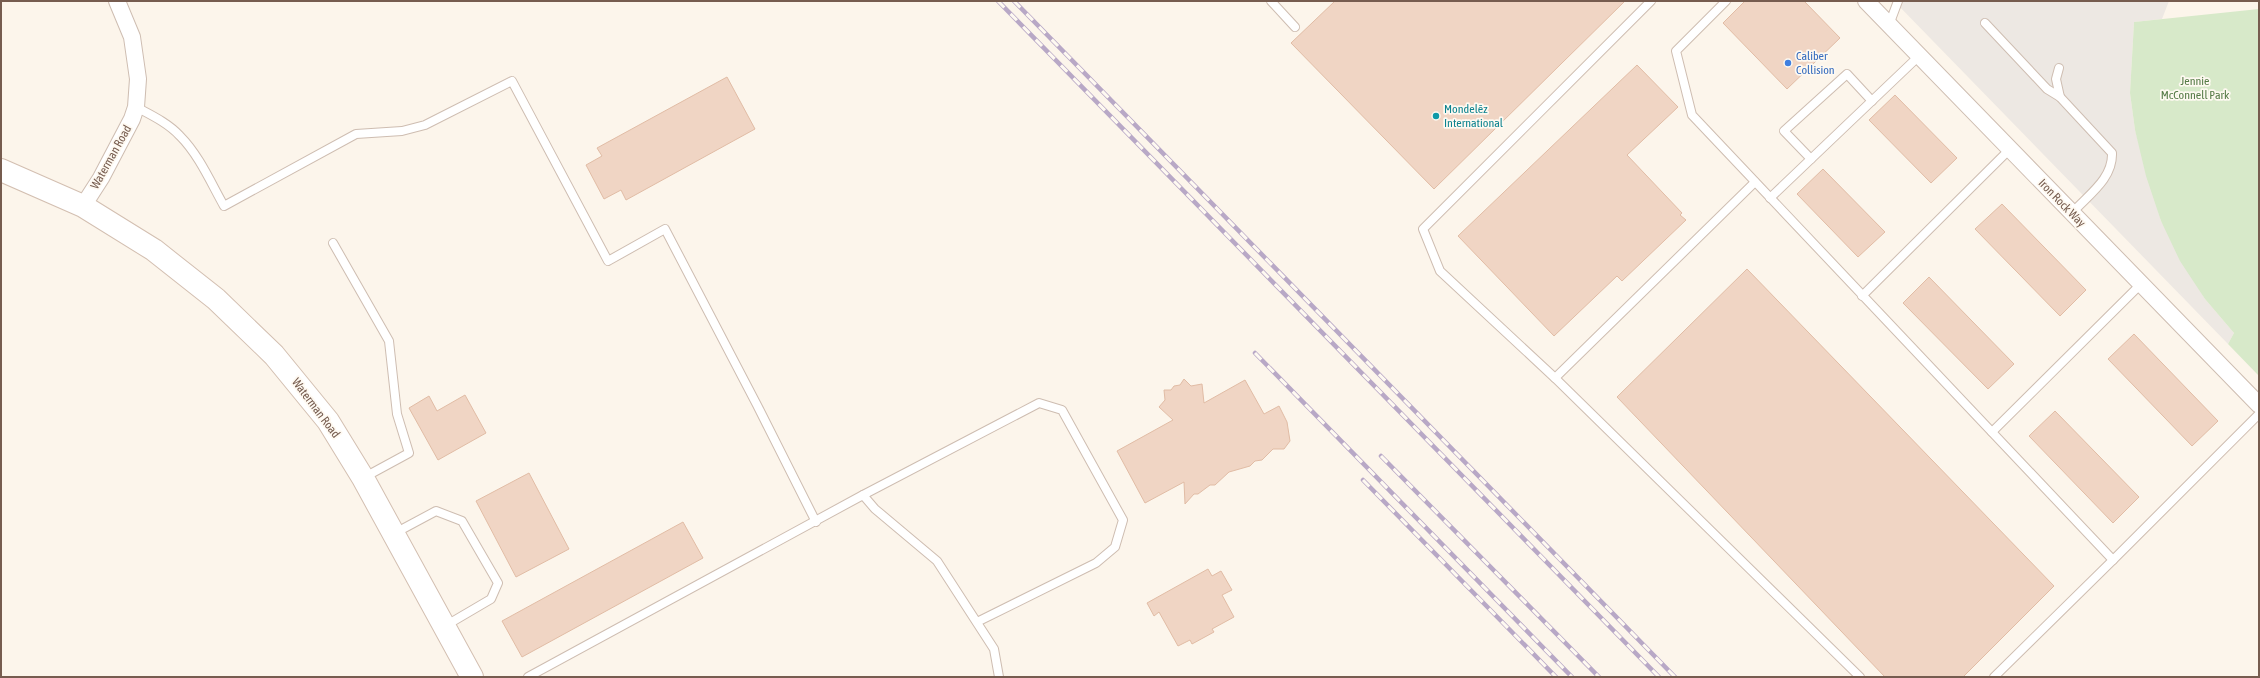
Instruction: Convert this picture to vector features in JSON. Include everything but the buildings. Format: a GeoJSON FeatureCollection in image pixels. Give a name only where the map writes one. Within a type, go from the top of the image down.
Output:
{"type":"FeatureCollection","features":[{"type":"Feature","properties":{"kind":"main road","name":"Waterman Road"},"geometry":{"type":"LineString","coordinates":[[1,170],[83,206],[154,250],[216,299],[269,350],[328,421],[395,533],[472,677]]}},
{"type":"Feature","properties":{"kind":"street","name":"Waterman Road"},"geometry":{"type":"LineString","coordinates":[[83,206],[101,178],[132,119],[136,107],[138,79],[132,37],[117,1]]}},
{"type":"Feature","properties":{"kind":"street","name":"Iron Rock Way"},"geometry":{"type":"LineString","coordinates":[[1866,1],[2259,405]]}},
{"type":"Feature","properties":{"kind":"lane"},"geometry":{"type":"LineString","coordinates":[[1271,1],[1295,27]]}},
{"type":"Feature","properties":{"kind":"lane"},"geometry":{"type":"LineString","coordinates":[[1651,1],[1423,229],[1440,271],[1555,378],[1860,677]]}},
{"type":"Feature","properties":{"kind":"lane"},"geometry":{"type":"LineString","coordinates":[[1726,1],[1676,51],[1692,115],[2112,560]]}},
{"type":"Feature","properties":{"kind":"lane"},"geometry":{"type":"LineString","coordinates":[[1889,25],[1898,1]]}},
{"type":"Feature","properties":{"kind":"lane"},"geometry":{"type":"LineString","coordinates":[[1985,23],[2047,90],[2060,97],[2112,153],[2112,164],[2108,175],[2072,213]]}},
{"type":"Feature","properties":{"kind":"lane"},"geometry":{"type":"LineString","coordinates":[[1770,198],[1919,56]]}},
{"type":"Feature","properties":{"kind":"lane"},"geometry":{"type":"LineString","coordinates":[[2059,68],[2056,79],[2060,97]]}},
{"type":"Feature","properties":{"kind":"lane"},"geometry":{"type":"LineString","coordinates":[[1811,160],[1784,131],[1847,74],[1872,101]]}},
{"type":"Feature","properties":{"kind":"lane"},"geometry":{"type":"LineString","coordinates":[[136,107],[155,117],[180,135],[192,152],[224,206],[356,134],[402,131],[425,125],[512,81],[608,261],[665,230],[757,405],[816,522]]}},
{"type":"Feature","properties":{"kind":"lane"},"geometry":{"type":"LineString","coordinates":[[1862,296],[2010,150]]}},
{"type":"Feature","properties":{"kind":"lane"},"geometry":{"type":"LineString","coordinates":[[1555,378],[1755,182]]}},
{"type":"Feature","properties":{"kind":"lane"},"geometry":{"type":"LineString","coordinates":[[333,243],[389,341],[397,414],[409,453],[363,478]]}},
{"type":"Feature","properties":{"kind":"lane"},"geometry":{"type":"LineString","coordinates":[[1992,432],[2141,284]]}},
{"type":"Feature","properties":{"kind":"lane"},"geometry":{"type":"LineString","coordinates":[[528,677],[816,522],[863,495],[1038,403],[1062,410],[1124,520],[1115,548],[1096,563],[977,622]]}},
{"type":"Feature","properties":{"kind":"lane"},"geometry":{"type":"LineString","coordinates":[[1994,677],[2259,414]]}},
{"type":"Feature","properties":{"kind":"lane"},"geometry":{"type":"LineString","coordinates":[[863,495],[876,509],[937,561],[994,648],[999,677]]}},
{"type":"Feature","properties":{"kind":"lane"},"geometry":{"type":"LineString","coordinates":[[395,533],[436,511],[462,521],[498,583],[491,598],[445,626]]}},
{"type":"Feature","properties":{"kind":"shaded area"},"geometry":{"type":"Polygon","coordinates":[[[1894,1],[2169,1],[2162,19],[2134,22],[2130,93],[2135,130],[2161,221],[2205,299],[2234,333],[2228,344],[1894,1]]]}},
{"type":"Feature","properties":{"kind":"green space","name":"Jennie McConnell Park"},"geometry":{"type":"Polygon","coordinates":[[[2259,9],[2259,376],[2228,344],[2234,333],[2205,299],[2180,261],[2161,221],[2146,176],[2135,130],[2130,93],[2134,22],[2259,9]]]}},
{"type":"Feature","properties":{"kind":"railway"},"geometry":{"type":"LineString","coordinates":[[998,1],[1659,677]]}},
{"type":"Feature","properties":{"kind":"railway"},"geometry":{"type":"LineString","coordinates":[[1014,1],[1675,677]]}},
{"type":"Feature","properties":{"kind":"railway"},"geometry":{"type":"LineString","coordinates":[[1255,353],[1572,677]]}},
{"type":"Feature","properties":{"kind":"railway"},"geometry":{"type":"LineString","coordinates":[[1381,456],[1599,677]]}},
{"type":"Feature","properties":{"kind":"railway"},"geometry":{"type":"LineString","coordinates":[[1363,480],[1556,677]]}},
{"type":"Feature","properties":{"kind":"place","name":"Caliber Collision"},"geometry":{"type":"Point","coordinates":[1788,63]}},
{"type":"Feature","properties":{"kind":"place","name":"Mondelēz International"},"geometry":{"type":"Point","coordinates":[1436,116]}}]}
